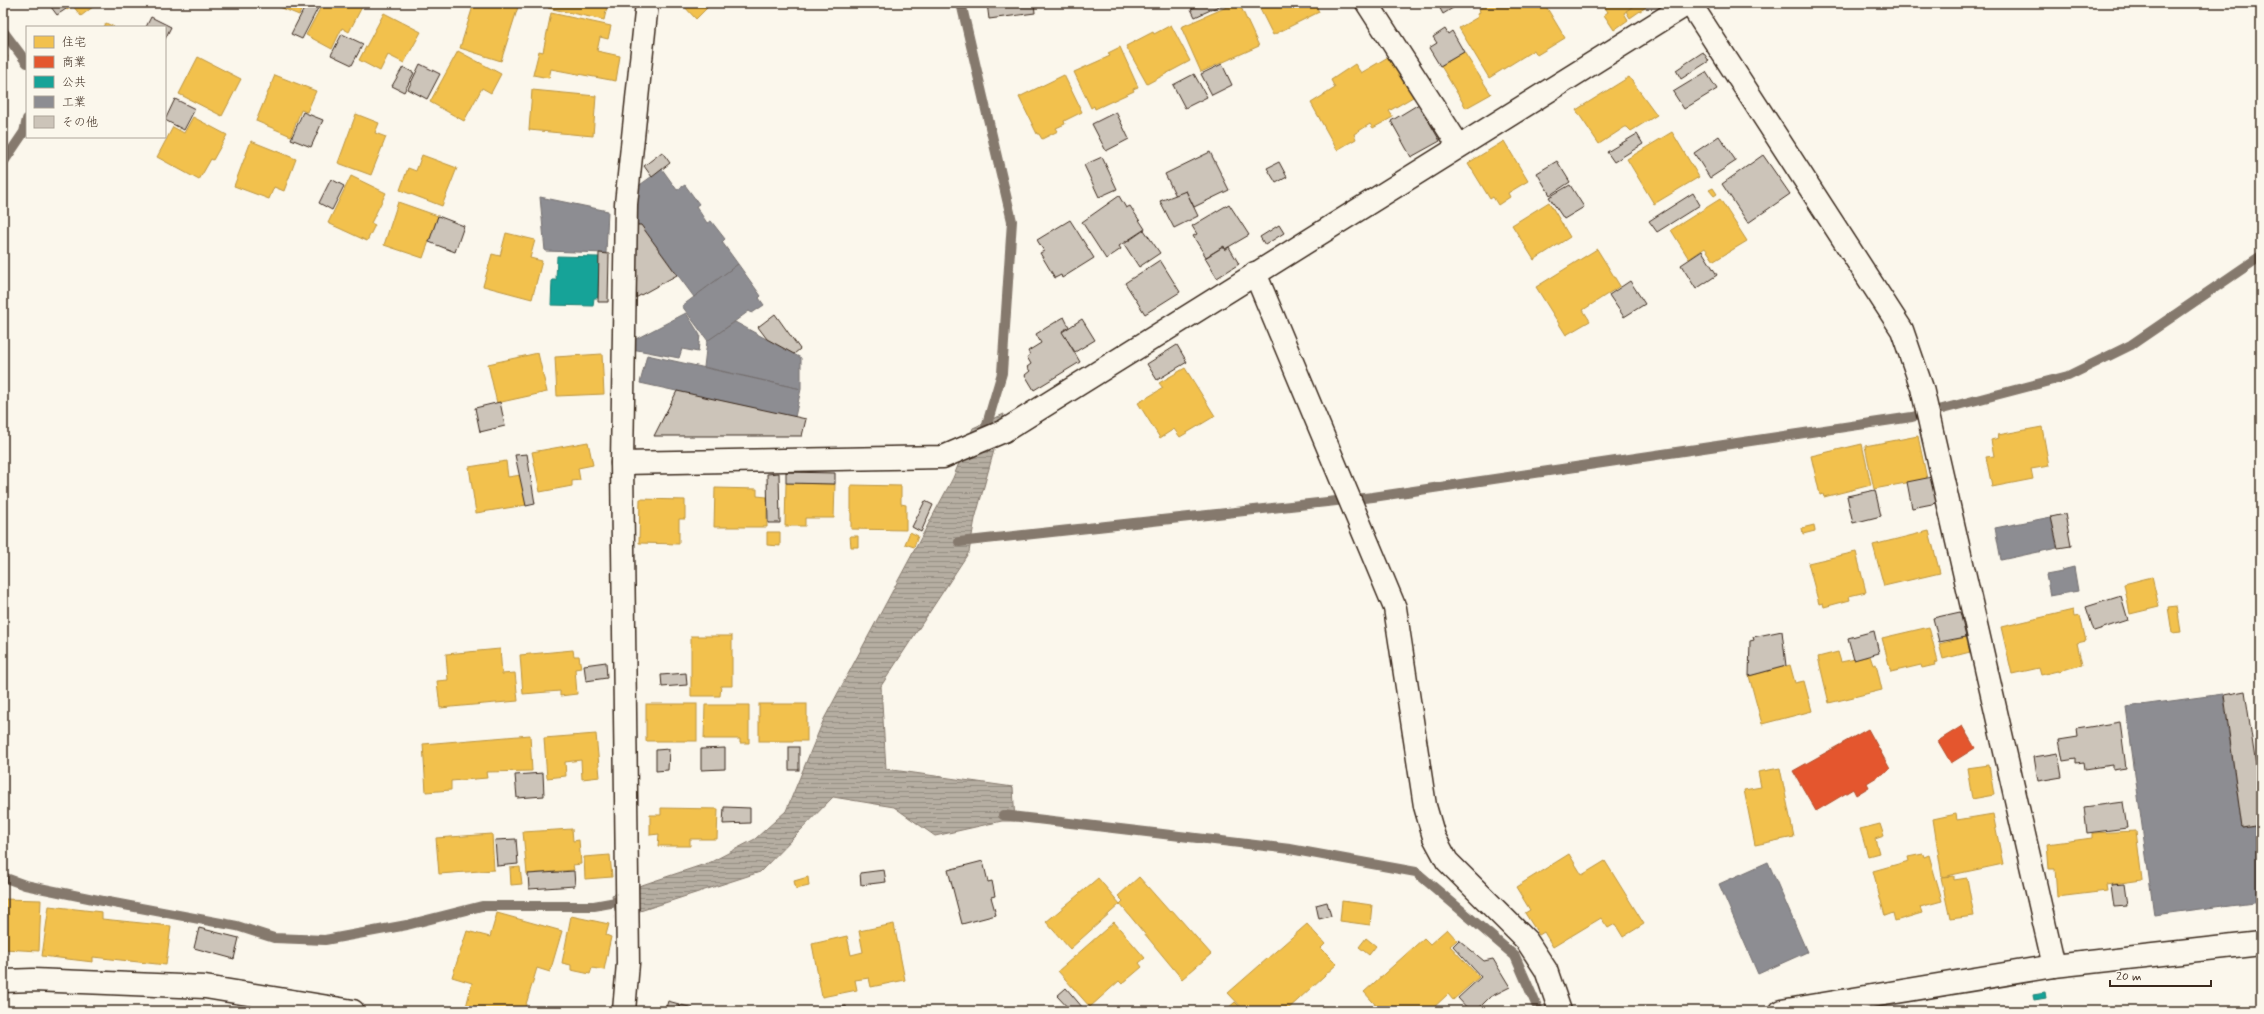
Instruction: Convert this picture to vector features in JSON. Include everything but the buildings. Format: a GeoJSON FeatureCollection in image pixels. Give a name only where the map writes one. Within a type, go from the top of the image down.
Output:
{"type":"FeatureCollection","features":[{"type":"Feature","properties":{"kind":"street"},"geometry":{"type":"LineString","coordinates":[[624,1011],[628,963],[622,463],[626,204],[647,3]]}},
{"type":"Feature","properties":{"kind":"street"},"geometry":{"type":"LineString","coordinates":[[1367,3],[1459,146]]}},
{"type":"Feature","properties":{"kind":"street"},"geometry":{"type":"LineString","coordinates":[[622,463],[943,457],[960,451],[1004,431],[1689,3],[1902,330],[1922,388],[2054,966]]}},
{"type":"Feature","properties":{"kind":"street"},"geometry":{"type":"LineString","coordinates":[[1255,273],[1395,608],[1425,806],[1434,837],[1447,861],[1527,941],[1546,970],[1560,1011]]}},
{"type":"Feature","properties":{"kind":"street"},"geometry":{"type":"LineString","coordinates":[[1781,1011],[2054,966],[2261,943]]}},
{"type":"Feature","properties":{"kind":"street"},"geometry":{"type":"LineString","coordinates":[[3,981],[33,980],[205,987],[353,1011]]}},
{"type":"Feature","properties":{"kind":"shaded area"},"geometry":{"type":"Polygon","coordinates":[[[1004,414],[975,519],[969,552],[881,686],[886,769],[1013,787],[1015,821],[1002,821],[935,836],[894,807],[833,797],[760,872],[640,911],[615,911],[612,895],[711,862],[755,839],[786,811],[824,719],[953,478],[973,428],[1004,414]]]}},
{"type":"Feature","properties":{"kind":"waterway"},"geometry":{"type":"LineString","coordinates":[[961,3],[1012,221],[1002,373],[984,434]]}},
{"type":"Feature","properties":{"kind":"waterway"},"geometry":{"type":"LineString","coordinates":[[3,31],[26,62]]}},
{"type":"Feature","properties":{"kind":"waterway"},"geometry":{"type":"LineString","coordinates":[[3,163],[24,132],[26,123]]}},
{"type":"Feature","properties":{"kind":"waterway"},"geometry":{"type":"LineString","coordinates":[[959,542],[1373,497],[1912,417],[2068,376],[2131,345],[2261,256]]}},
{"type":"Feature","properties":{"kind":"waterway"},"geometry":{"type":"LineString","coordinates":[[1003,815],[1290,849],[1416,872],[1515,956],[1539,1011]]}},
{"type":"Feature","properties":{"kind":"waterway"},"geometry":{"type":"LineString","coordinates":[[3,877],[25,885],[237,926],[274,938],[325,940],[407,925],[482,906],[594,906],[627,900]]}}]}
